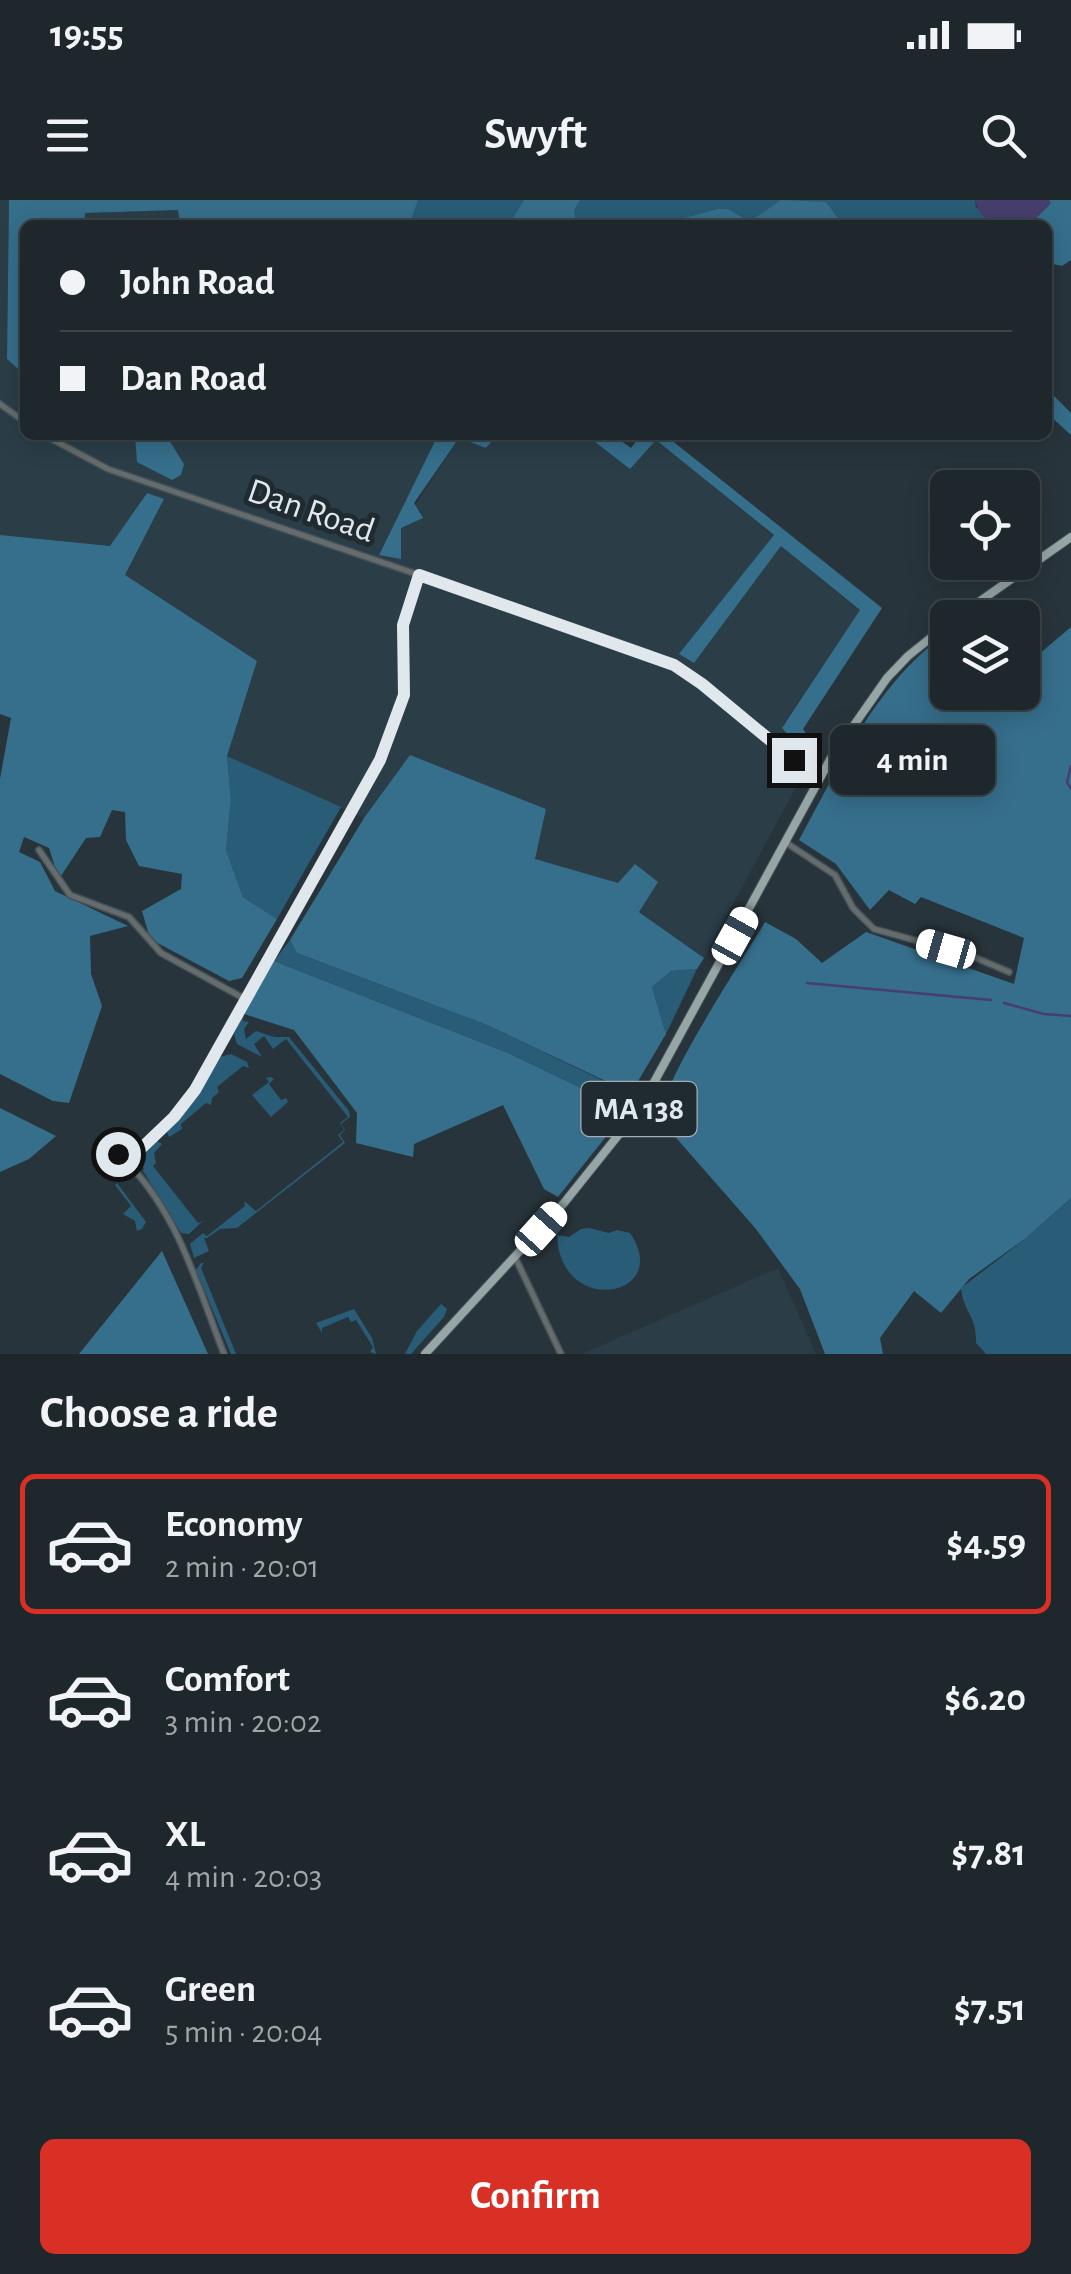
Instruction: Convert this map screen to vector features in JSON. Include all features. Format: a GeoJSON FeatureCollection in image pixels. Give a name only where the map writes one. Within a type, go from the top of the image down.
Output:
{"type":"FeatureCollection","features":[{"type":"Feature","properties":{"kind":"main road"},"geometry":{"type":"LineString","coordinates":[[982,600],[1071,537]]}},
{"type":"Feature","properties":{"kind":"main road","name":"MA 138"},"geometry":{"type":"LineString","coordinates":[[425,1354],[605,1155],[640,1108],[818,782],[880,686],[930,638]]}},
{"type":"Feature","properties":{"kind":"street","name":"Dan Road"},"geometry":{"type":"LineString","coordinates":[[53,440],[108,469],[674,665],[818,782]]}},
{"type":"Feature","properties":{"kind":"street"},"geometry":{"type":"LineString","coordinates":[[127,1162],[186,1103],[390,738],[404,695],[403,625],[419,575]]}},
{"type":"Feature","properties":{"kind":"street"},"geometry":{"type":"LineString","coordinates":[[785,842],[835,875],[853,908],[874,928],[968,955],[1009,972]]}},
{"type":"Feature","properties":{"kind":"street"},"geometry":{"type":"LineString","coordinates":[[39,850],[70,895],[130,917],[161,953],[246,999]]}},
{"type":"Feature","properties":{"kind":"street"},"geometry":{"type":"LineString","coordinates":[[118,1154],[168,1216],[224,1354]]}},
{"type":"Feature","properties":{"kind":"street"},"geometry":{"type":"LineString","coordinates":[[514,1256],[561,1354]]}},
{"type":"Feature","properties":{"kind":"shaded area"},"geometry":{"type":"Polygon","coordinates":[[[0,200],[9,200],[7,358],[20,370],[20,440],[436,440],[379,554],[400,559],[401,528],[458,440],[486,448],[493,440],[593,440],[630,468],[656,440],[774,536],[680,654],[694,663],[781,546],[860,611],[782,727],[811,759],[704,958],[639,911],[636,864],[618,884],[534,859],[546,809],[410,755],[364,818],[227,756],[257,661],[125,576],[164,500],[146,493],[111,546],[0,535],[0,200]]]}},
{"type":"Feature","properties":{"kind":"shaded area"},"geometry":{"type":"Polygon","coordinates":[[[9,200],[418,200],[411,220],[179,220],[178,210],[85,213],[84,220],[20,220],[20,371],[7,359],[9,200]]]}},
{"type":"Feature","properties":{"kind":"shaded area"},"geometry":{"type":"Polygon","coordinates":[[[203,200],[975,200],[976,207],[990,220],[207,220],[203,200]]]}},
{"type":"Feature","properties":{"kind":"shaded area"},"geometry":{"type":"Polygon","coordinates":[[[524,200],[580,200],[574,210],[575,220],[512,220],[524,200]]]}},
{"type":"Feature","properties":{"kind":"shaded area"},"geometry":{"type":"Polygon","coordinates":[[[781,200],[826,202],[839,220],[678,220],[717,209],[728,209],[745,219],[755,218],[781,200]]]}},
{"type":"Feature","properties":{"kind":"shaded area"},"geometry":{"type":"Polygon","coordinates":[[[975,200],[1051,203],[1034,220],[989,220],[975,200]]]}},
{"type":"Feature","properties":{"kind":"shaded area"},"geometry":{"type":"Polygon","coordinates":[[[1049,200],[1071,200],[1071,260],[1062,266],[1052,264],[1052,220],[1034,220],[1050,204],[1049,200]]]}},
{"type":"Feature","properties":{"kind":"shaded area"},"geometry":{"type":"Polygon","coordinates":[[[178,210],[179,220],[84,220],[84,213],[178,210]]]}},
{"type":"Feature","properties":{"kind":"shaded area"},"geometry":{"type":"Polygon","coordinates":[[[1052,394],[1071,413],[1071,435],[1052,418],[1052,394]]]}},
{"type":"Feature","properties":{"kind":"shaded area"},"geometry":{"type":"Polygon","coordinates":[[[135,440],[169,440],[184,464],[181,475],[172,480],[137,462],[135,440]]]}},
{"type":"Feature","properties":{"kind":"shaded area"},"geometry":{"type":"Polygon","coordinates":[[[436,440],[458,440],[414,503],[423,518],[401,528],[401,559],[379,555],[436,440]]]}},
{"type":"Feature","properties":{"kind":"shaded area"},"geometry":{"type":"Polygon","coordinates":[[[464,440],[493,440],[486,448],[464,440]]]}},
{"type":"Feature","properties":{"kind":"shaded area"},"geometry":{"type":"Polygon","coordinates":[[[592,440],[620,440],[631,448],[637,440],[656,440],[630,469],[592,440]]]}},
{"type":"Feature","properties":{"kind":"shaded area"},"geometry":{"type":"Polygon","coordinates":[[[656,440],[671,440],[882,608],[803,729],[821,756],[811,759],[782,728],[860,610],[781,546],[694,663],[679,654],[774,535],[656,440]]]}},
{"type":"Feature","properties":{"kind":"shaded area"},"geometry":{"type":"Polygon","coordinates":[[[147,493],[164,499],[125,575],[257,661],[227,756],[231,800],[226,850],[243,897],[277,919],[242,978],[229,981],[150,939],[142,911],[181,889],[182,874],[139,866],[126,840],[125,812],[112,810],[100,837],[86,838],[59,879],[49,848],[24,837],[19,852],[40,862],[55,891],[128,926],[90,936],[91,974],[102,1006],[69,1103],[53,1101],[0,1074],[0,779],[11,718],[0,714],[0,535],[110,546],[147,493]]]}},
{"type":"Feature","properties":{"kind":"shaded area"},"geometry":{"type":"Polygon","coordinates":[[[1071,627],[1071,1198],[1026,1238],[969,1279],[941,1313],[914,1291],[880,1338],[883,1354],[825,1354],[800,1289],[756,1229],[671,1132],[663,1113],[666,1095],[690,1047],[765,922],[796,939],[822,963],[866,932],[1014,984],[1024,938],[921,897],[915,904],[889,890],[870,910],[836,864],[799,840],[862,727],[900,676],[930,647],[930,710],[1040,710],[1040,653],[1071,627]]]}},
{"type":"Feature","properties":{"kind":"shaded area"},"geometry":{"type":"Polygon","coordinates":[[[410,755],[546,809],[535,859],[618,883],[635,864],[658,882],[639,912],[704,958],[697,969],[671,971],[652,987],[666,1034],[631,1093],[487,1025],[297,953],[290,940],[364,818],[410,755]]]}},
{"type":"Feature","properties":{"kind":"shaded area"},"geometry":{"type":"Polygon","coordinates":[[[227,756],[341,807],[277,919],[243,897],[226,850],[231,800],[227,756]]]}},
{"type":"Feature","properties":{"kind":"shaded area"},"geometry":{"type":"Polygon","coordinates":[[[290,940],[297,953],[487,1025],[637,1097],[627,1110],[508,1053],[274,961],[290,940]]]}},
{"type":"Feature","properties":{"kind":"shaded area"},"geometry":{"type":"Polygon","coordinates":[[[274,961],[508,1053],[627,1110],[558,1197],[544,1189],[503,1105],[414,1144],[413,1157],[356,1143],[357,1113],[294,1030],[244,1014],[274,961]]]}},
{"type":"Feature","properties":{"kind":"shaded area"},"geometry":{"type":"Polygon","coordinates":[[[697,969],[666,1034],[652,987],[671,971],[697,969]]]}},
{"type":"Feature","properties":{"kind":"shaded area"},"geometry":{"type":"Polygon","coordinates":[[[244,1014],[243,1021],[249,1022],[244,1029],[246,1039],[256,1031],[289,1037],[349,1111],[350,1117],[341,1124],[345,1130],[340,1135],[345,1143],[237,1228],[220,1229],[204,1238],[209,1251],[194,1258],[190,1244],[203,1233],[207,1236],[245,1206],[244,1201],[256,1211],[343,1142],[338,1135],[344,1130],[340,1123],[348,1117],[286,1039],[273,1049],[264,1036],[254,1044],[262,1057],[237,1044],[234,1034],[244,1014]]]}},
{"type":"Feature","properties":{"kind":"shaded area"},"geometry":{"type":"Polygon","coordinates":[[[231,1054],[247,1062],[249,1068],[243,1066],[217,1087],[219,1092],[211,1105],[206,1103],[169,1137],[167,1132],[192,1103],[220,1057],[231,1054]]]}},
{"type":"Feature","properties":{"kind":"shaded area"},"geometry":{"type":"Polygon","coordinates":[[[271,1077],[274,1079],[269,1084],[281,1100],[286,1098],[288,1102],[271,1117],[252,1095],[271,1077]]]}},
{"type":"Feature","properties":{"kind":"shaded area"},"geometry":{"type":"Polygon","coordinates":[[[0,1108],[56,1136],[29,1159],[0,1172],[0,1108]]]}},
{"type":"Feature","properties":{"kind":"shaded area"},"geometry":{"type":"Polygon","coordinates":[[[157,1141],[162,1144],[154,1153],[153,1166],[198,1223],[203,1221],[189,1234],[181,1233],[144,1168],[145,1154],[157,1141]]]}},
{"type":"Feature","properties":{"kind":"shaded area"},"geometry":{"type":"Polygon","coordinates":[[[117,1183],[146,1222],[142,1229],[137,1231],[135,1221],[123,1214],[131,1206],[117,1183]]]}},
{"type":"Feature","properties":{"kind":"shaded area"},"geometry":{"type":"Polygon","coordinates":[[[1071,1198],[1071,1354],[986,1354],[976,1343],[961,1288],[1071,1198]]]}},
{"type":"Feature","properties":{"kind":"shaded area"},"geometry":{"type":"Polygon","coordinates":[[[589,1228],[630,1233],[640,1255],[638,1272],[627,1284],[611,1290],[593,1288],[576,1279],[563,1262],[557,1235],[569,1237],[589,1228]]]}},
{"type":"Feature","properties":{"kind":"shaded area"},"geometry":{"type":"Polygon","coordinates":[[[162,1251],[208,1354],[79,1354],[162,1251]]]}},
{"type":"Feature","properties":{"kind":"shaded area"},"geometry":{"type":"Polygon","coordinates":[[[201,1263],[236,1354],[231,1354],[196,1270],[201,1263]]]}},
{"type":"Feature","properties":{"kind":"shaded area"},"geometry":{"type":"Polygon","coordinates":[[[778,1268],[816,1354],[582,1354],[778,1268]]]}},
{"type":"Feature","properties":{"kind":"shaded area"},"geometry":{"type":"Polygon","coordinates":[[[441,1304],[447,1309],[444,1317],[411,1354],[405,1354],[417,1331],[441,1304]]]}},
{"type":"Feature","properties":{"kind":"shaded area"},"geometry":{"type":"Polygon","coordinates":[[[354,1309],[372,1338],[376,1354],[370,1352],[373,1347],[356,1320],[351,1322],[348,1317],[322,1328],[322,1333],[316,1323],[354,1309]]]}},
{"type":"Feature","properties":{"kind":"waterway"},"geometry":{"type":"LineString","coordinates":[[1071,766],[1067,782],[1071,789]]}},
{"type":"Feature","properties":{"kind":"waterway"},"geometry":{"type":"LineString","coordinates":[[807,983],[991,1000]]}},
{"type":"Feature","properties":{"kind":"waterway"},"geometry":{"type":"LineString","coordinates":[[1004,1003],[1044,1014],[1071,1016]]}},
{"type":"Feature","properties":{"kind":"route"},"geometry":{"type":"LineString","coordinates":[[118,1154],[127,1162],[174,1117],[195,1090],[380,760],[404,695],[403,625],[419,575],[674,665],[794,760]]}}]}
